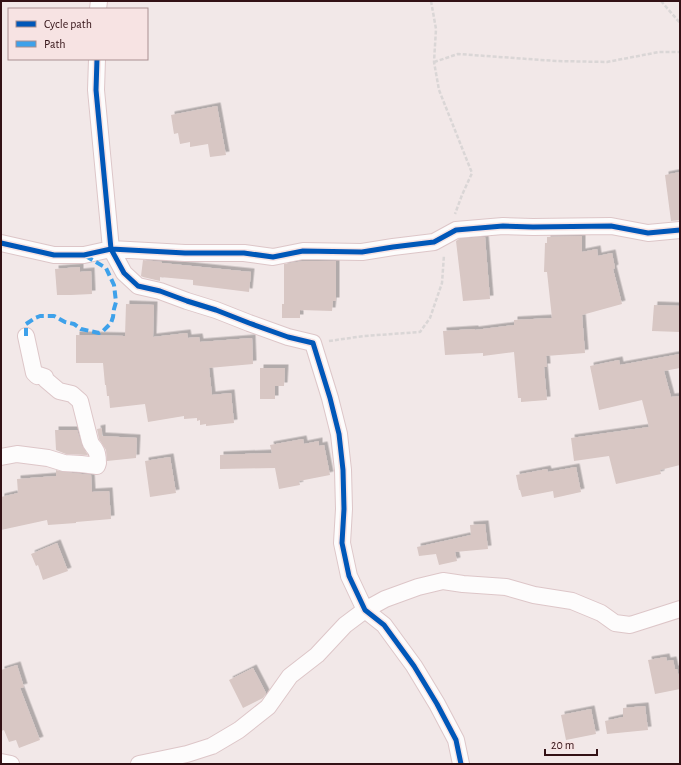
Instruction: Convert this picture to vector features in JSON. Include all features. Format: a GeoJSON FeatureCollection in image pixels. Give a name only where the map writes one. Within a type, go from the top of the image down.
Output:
{"type":"FeatureCollection","features":[{"type":"Feature","properties":{"kind":"street"},"geometry":{"type":"LineString","coordinates":[[97,60],[96,90],[111,248],[124,274],[138,286],[160,291],[288,337],[313,343],[330,398],[339,434],[343,470],[344,509],[342,543],[349,576],[365,610],[384,625],[414,666],[437,704],[456,740],[461,764]]}},
{"type":"Feature","properties":{"kind":"street"},"geometry":{"type":"LineString","coordinates":[[1,243],[54,255],[84,255],[111,248],[185,253],[244,253],[273,257],[303,251],[362,252],[434,242],[456,230],[503,226],[611,226],[648,233],[680,230]]}},
{"type":"Feature","properties":{"kind":"street"},"geometry":{"type":"LineString","coordinates":[[1,457],[17,454],[48,458],[64,463],[92,466],[96,466],[98,463],[96,450],[91,445],[80,401],[72,394],[59,392],[46,380],[45,377],[34,373],[26,336]]}},
{"type":"Feature","properties":{"kind":"street"},"geometry":{"type":"LineString","coordinates":[[139,764],[187,754],[212,746],[239,730],[268,707],[290,676],[317,655],[345,625],[365,610],[385,599],[418,586],[443,581],[506,587],[534,595],[572,601],[601,613],[615,623],[630,625],[680,608]]}},
{"type":"Feature","properties":{"kind":"street"},"geometry":{"type":"LineString","coordinates":[[1,762],[11,764]]}},
{"type":"Feature","properties":{"kind":"path"},"geometry":{"type":"LineString","coordinates":[[313,343],[364,336],[420,332],[430,318],[442,283],[444,254],[448,235],[462,194],[472,172],[439,90],[434,62],[436,29],[431,1]]}},
{"type":"Feature","properties":{"kind":"path"},"geometry":{"type":"LineString","coordinates":[[661,1],[680,23]]}},
{"type":"Feature","properties":{"kind":"path"},"geometry":{"type":"LineString","coordinates":[[434,62],[458,54],[541,60],[607,62],[659,52],[680,52]]}},
{"type":"Feature","properties":{"kind":"building"},"geometry":{"type":"Polygon","coordinates":[[[217,106],[226,155],[210,157],[208,144],[190,147],[190,142],[180,144],[178,133],[174,134],[171,115],[217,106]]]}},
{"type":"Feature","properties":{"kind":"building"},"geometry":{"type":"Polygon","coordinates":[[[680,172],[680,220],[671,221],[665,175],[680,172]]]}},
{"type":"Feature","properties":{"kind":"building"},"geometry":{"type":"Polygon","coordinates":[[[582,236],[582,252],[597,249],[598,256],[612,253],[615,268],[613,269],[622,304],[582,315],[585,353],[546,356],[547,367],[544,367],[547,400],[521,402],[521,398],[518,398],[514,352],[483,356],[483,353],[445,355],[443,331],[475,330],[514,325],[514,320],[552,318],[547,272],[544,272],[545,243],[547,243],[547,237],[582,236]]]}},
{"type":"Feature","properties":{"kind":"building"},"geometry":{"type":"Polygon","coordinates":[[[485,237],[490,299],[463,301],[456,241],[459,239],[485,237]]]}},
{"type":"Feature","properties":{"kind":"building"},"geometry":{"type":"Polygon","coordinates":[[[143,260],[251,272],[249,292],[193,285],[193,280],[160,277],[160,281],[143,277],[141,276],[143,260]]]}},
{"type":"Feature","properties":{"kind":"building"},"geometry":{"type":"Polygon","coordinates":[[[304,261],[336,261],[336,301],[333,301],[332,311],[300,310],[300,318],[282,318],[282,304],[284,304],[284,264],[304,261]]]}},
{"type":"Feature","properties":{"kind":"building"},"geometry":{"type":"Polygon","coordinates":[[[80,267],[80,272],[91,271],[92,294],[57,295],[55,269],[80,267]]]}},
{"type":"Feature","properties":{"kind":"building"},"geometry":{"type":"Polygon","coordinates":[[[126,304],[154,305],[153,337],[187,333],[188,338],[199,337],[200,342],[252,338],[253,364],[209,368],[212,395],[231,393],[234,423],[206,426],[206,424],[200,425],[200,420],[197,421],[197,418],[184,419],[184,416],[148,422],[145,404],[110,408],[109,396],[107,396],[105,385],[103,363],[76,363],[76,335],[125,336],[126,304]]]}},
{"type":"Feature","properties":{"kind":"building"},"geometry":{"type":"Polygon","coordinates":[[[654,305],[680,306],[680,332],[652,331],[654,305]]]}},
{"type":"Feature","properties":{"kind":"building"},"geometry":{"type":"Polygon","coordinates":[[[680,354],[680,368],[664,371],[671,397],[680,396],[680,465],[660,470],[661,474],[616,484],[609,456],[574,461],[571,438],[649,427],[642,400],[599,410],[590,366],[619,360],[620,365],[680,354]]]}},
{"type":"Feature","properties":{"kind":"building"},"geometry":{"type":"Polygon","coordinates":[[[260,368],[285,368],[284,386],[275,386],[275,399],[260,399],[260,368]]]}},
{"type":"Feature","properties":{"kind":"building"},"geometry":{"type":"Polygon","coordinates":[[[102,428],[102,436],[137,438],[136,458],[107,461],[106,450],[99,439],[97,429],[102,428]]]}},
{"type":"Feature","properties":{"kind":"building"},"geometry":{"type":"Polygon","coordinates":[[[55,430],[77,430],[82,446],[88,455],[66,454],[56,450],[55,430]]]}},
{"type":"Feature","properties":{"kind":"building"},"geometry":{"type":"Polygon","coordinates":[[[303,439],[304,444],[319,441],[319,446],[324,445],[330,475],[299,481],[300,485],[279,489],[275,468],[220,469],[220,455],[272,453],[270,445],[303,439]]]}},
{"type":"Feature","properties":{"kind":"building"},"geometry":{"type":"Polygon","coordinates":[[[170,457],[176,493],[150,497],[145,461],[170,457]]]}},
{"type":"Feature","properties":{"kind":"building"},"geometry":{"type":"Polygon","coordinates":[[[576,467],[581,492],[554,498],[553,491],[522,497],[516,475],[547,469],[548,472],[576,467]]]}},
{"type":"Feature","properties":{"kind":"building"},"geometry":{"type":"Polygon","coordinates":[[[56,470],[91,475],[92,492],[109,491],[111,519],[48,525],[47,520],[1,530],[1,497],[18,493],[17,479],[56,476],[56,470]]]}},
{"type":"Feature","properties":{"kind":"building"},"geometry":{"type":"Polygon","coordinates":[[[485,524],[488,549],[455,552],[457,561],[439,565],[436,554],[419,556],[417,547],[471,535],[470,525],[485,524]]]}},
{"type":"Feature","properties":{"kind":"building"},"geometry":{"type":"Polygon","coordinates":[[[57,543],[68,571],[43,580],[38,565],[36,566],[31,554],[57,543]]]}},
{"type":"Feature","properties":{"kind":"building"},"geometry":{"type":"Polygon","coordinates":[[[666,657],[667,661],[673,660],[675,669],[677,669],[680,689],[655,694],[648,660],[666,657]]]}},
{"type":"Feature","properties":{"kind":"building"},"geometry":{"type":"Polygon","coordinates":[[[17,665],[24,687],[20,688],[40,740],[19,748],[16,740],[9,742],[4,730],[1,731],[1,670],[17,665]]]}},
{"type":"Feature","properties":{"kind":"building"},"geometry":{"type":"Polygon","coordinates":[[[253,668],[266,693],[263,698],[243,708],[229,680],[253,668]]]}},
{"type":"Feature","properties":{"kind":"building"},"geometry":{"type":"Polygon","coordinates":[[[645,706],[648,730],[607,734],[605,721],[623,717],[623,708],[645,706]]]}},
{"type":"Feature","properties":{"kind":"building"},"geometry":{"type":"Polygon","coordinates":[[[591,709],[596,734],[566,740],[561,715],[591,709]]]}},
{"type":"Feature","properties":{"kind":"marked path"},"geometry":{"type":"LineString","coordinates":[[26,336],[26,324],[40,316],[54,316],[65,322],[74,324],[81,329],[99,333],[111,323],[116,302],[114,285],[106,268],[84,255]]}},
{"type":"Feature","properties":{"kind":"cycle path"},"geometry":{"type":"LineString","coordinates":[[97,60],[96,90],[111,249],[124,273],[138,286],[160,291],[288,337],[313,343],[330,398],[339,434],[343,470],[344,509],[342,543],[349,576],[365,610],[384,625],[414,666],[437,704],[456,740],[461,764]]}},
{"type":"Feature","properties":{"kind":"cycle path"},"geometry":{"type":"LineString","coordinates":[[1,243],[54,255],[84,255],[111,249],[185,253],[244,253],[273,257],[303,251],[362,252],[434,242],[456,230],[503,226],[611,226],[648,233],[680,230]]}}]}
